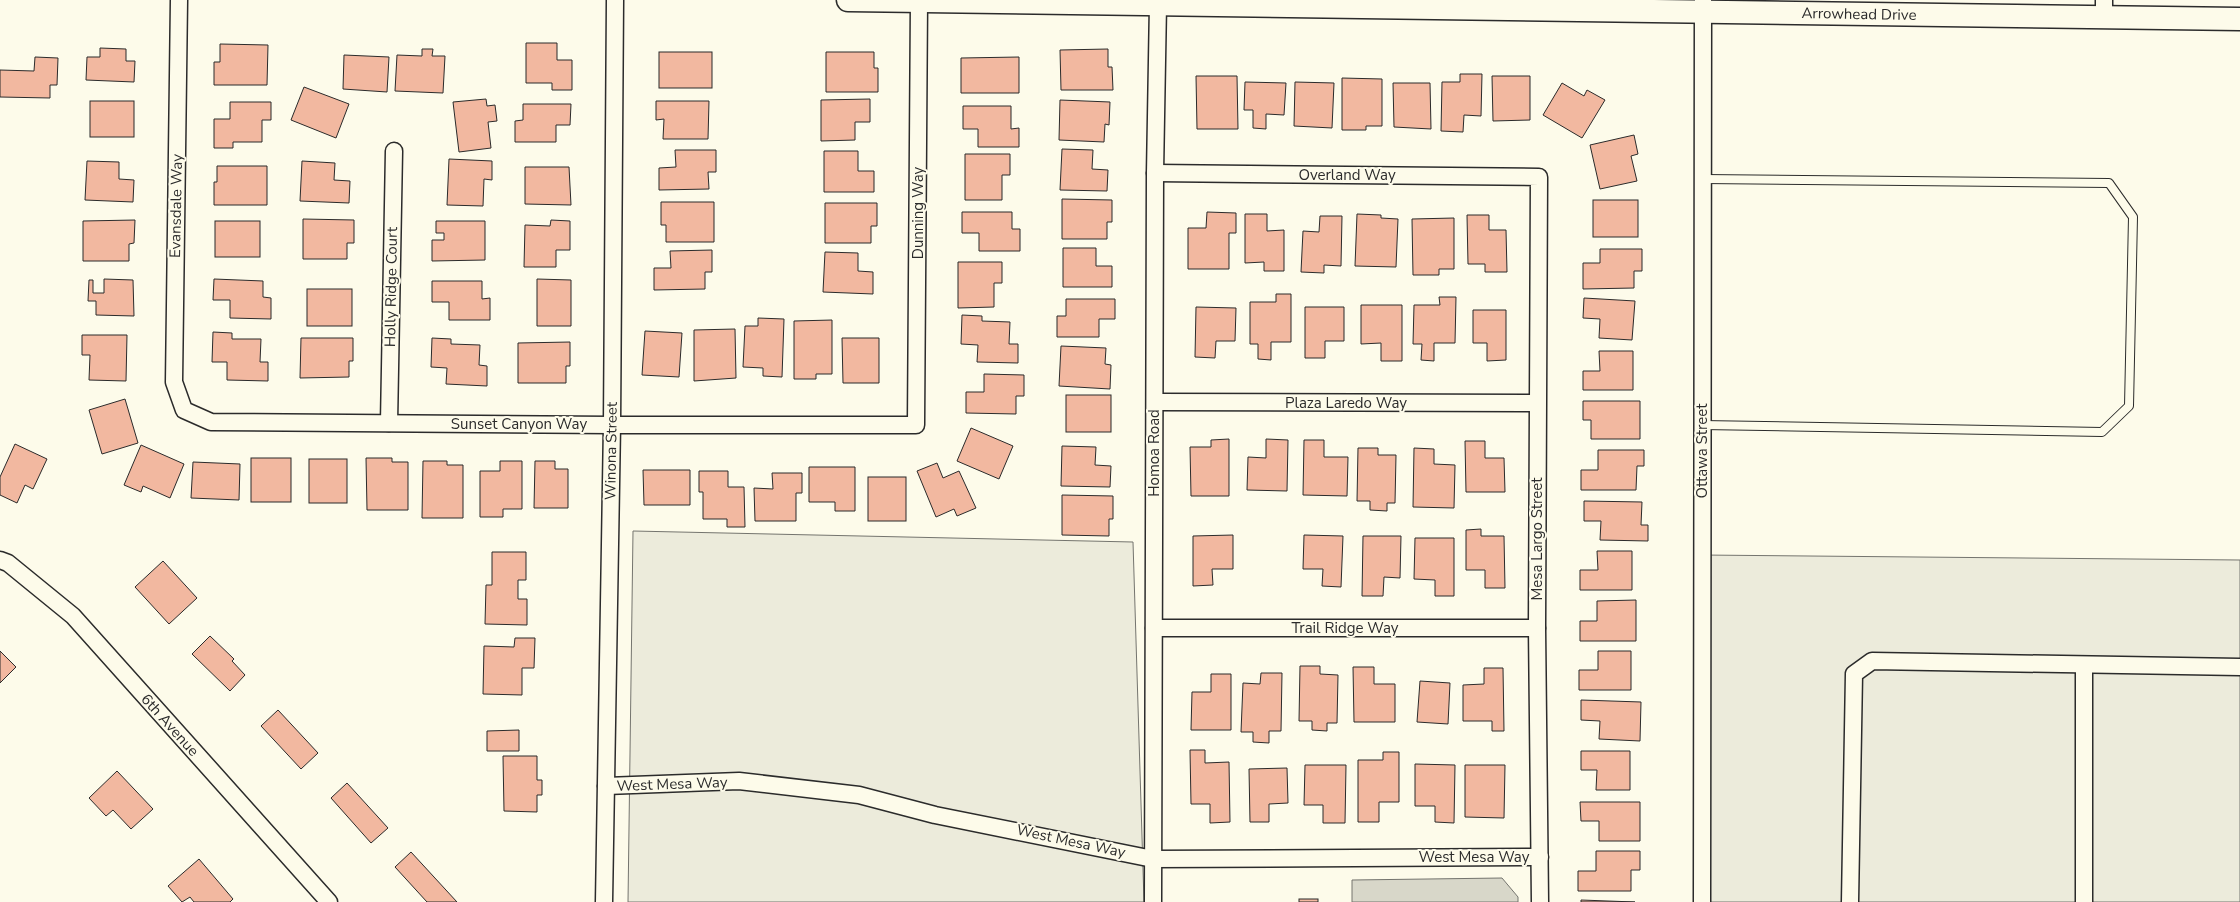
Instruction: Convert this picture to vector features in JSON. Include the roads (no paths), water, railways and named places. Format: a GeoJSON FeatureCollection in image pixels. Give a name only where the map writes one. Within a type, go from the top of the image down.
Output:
{"type":"FeatureCollection","features":[{"type":"Feature","properties":{"kind":"main road","name":"Arrowhead Drive"},"geometry":{"type":"LineString","coordinates":[[848,0],[1158,4],[2104,9],[2240,19]]}},
{"type":"Feature","properties":{"kind":"street","name":"Evansdale Way"},"geometry":{"type":"LineString","coordinates":[[179,0],[174,382],[184,410]]}},
{"type":"Feature","properties":{"kind":"street","name":"Winona Street"},"geometry":{"type":"LineString","coordinates":[[604,902],[612,425],[614,0]]}},
{"type":"Feature","properties":{"kind":"street","name":"Dunning Way"},"geometry":{"type":"LineString","coordinates":[[916,425],[920,1]]}},
{"type":"Feature","properties":{"kind":"street","name":"Homoa Road"},"geometry":{"type":"LineString","coordinates":[[1153,902],[1155,173],[1158,4]]}},
{"type":"Feature","properties":{"kind":"street","name":"Ottawa Street"},"geometry":{"type":"LineString","coordinates":[[1702,902],[1703,6]]}},
{"type":"Feature","properties":{"kind":"street","name":"Holly Ridge Court"},"geometry":{"type":"LineString","coordinates":[[389,423],[394,151]]}},
{"type":"Feature","properties":{"kind":"street","name":"Overland Way"},"geometry":{"type":"LineString","coordinates":[[1155,173],[1539,177]]}},
{"type":"Feature","properties":{"kind":"street","name":"Mesa Largo Street"},"geometry":{"type":"LineString","coordinates":[[1539,177],[1537,628],[1540,902]]}},
{"type":"Feature","properties":{"kind":"street","name":"Plaza Laredo Way"},"geometry":{"type":"LineString","coordinates":[[1155,402],[1538,403]]}},
{"type":"Feature","properties":{"kind":"street","name":"Sunset Canyon Way"},"geometry":{"type":"LineString","coordinates":[[184,410],[211,422],[916,425]]}},
{"type":"Feature","properties":{"kind":"street","name":"6th Avenue"},"geometry":{"type":"LineString","coordinates":[[0,560],[8,563],[73,616],[329,902]]}},
{"type":"Feature","properties":{"kind":"street","name":"Trail Ridge Way"},"geometry":{"type":"LineString","coordinates":[[1154,628],[1537,628]]}},
{"type":"Feature","properties":{"kind":"street"},"geometry":{"type":"LineString","coordinates":[[1850,902],[1854,674],[1872,661],[2240,668]]}},
{"type":"Feature","properties":{"kind":"street"},"geometry":{"type":"LineString","coordinates":[[2084,665],[2084,902]]}},
{"type":"Feature","properties":{"kind":"street","name":"West Mesa Way"},"geometry":{"type":"LineString","coordinates":[[606,786],[739,781],[850,793],[935,814],[1153,859],[1540,857]]}},
{"type":"Feature","properties":{"kind":"lane"},"geometry":{"type":"LineString","coordinates":[[1702,424],[2102,432],[2129,406],[2133,217],[2109,183],[1703,179]]}}]}
